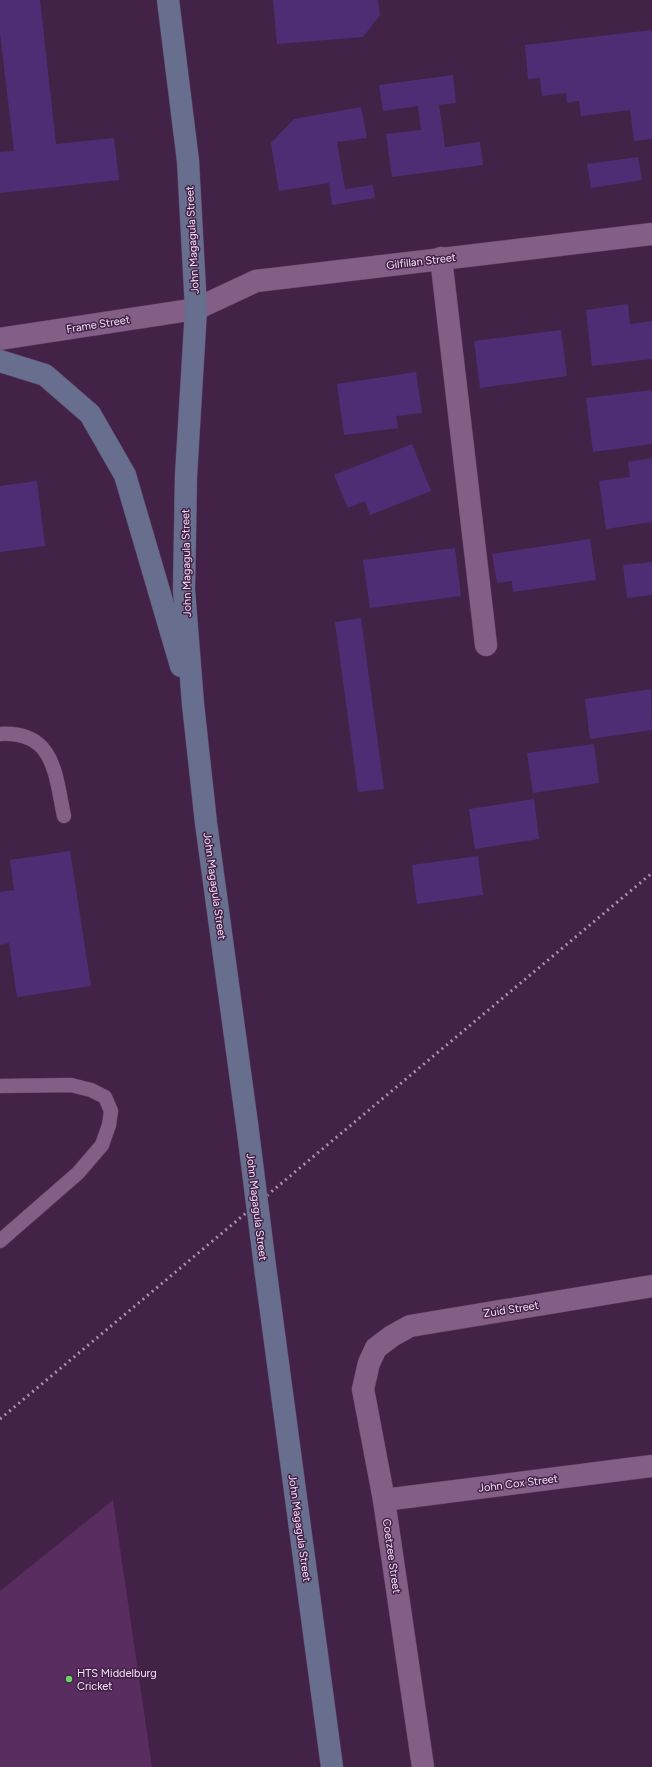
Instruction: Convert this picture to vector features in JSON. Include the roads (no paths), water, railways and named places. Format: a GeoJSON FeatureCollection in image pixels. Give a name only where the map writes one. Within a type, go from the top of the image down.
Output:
{"type":"FeatureCollection","features":[{"type":"Feature","properties":{"kind":"street","name":"John Magagula Street"},"geometry":{"type":"LineString","coordinates":[[168,0],[188,161],[196,309],[186,476],[184,582],[193,704],[206,823],[332,1767]]}},
{"type":"Feature","properties":{"kind":"street","name":"Gilfillan Street"},"geometry":{"type":"LineString","coordinates":[[196,309],[256,281],[652,234]]}},
{"type":"Feature","properties":{"kind":"street"},"geometry":{"type":"LineString","coordinates":[[441,258],[486,645]]}},
{"type":"Feature","properties":{"kind":"street","name":"Frame Street"},"geometry":{"type":"LineString","coordinates":[[0,339],[196,309]]}},
{"type":"Feature","properties":{"kind":"street"},"geometry":{"type":"LineString","coordinates":[[0,361],[45,375],[90,414],[125,475],[193,704]]}},
{"type":"Feature","properties":{"kind":"street","name":"Zuid Street"},"geometry":{"type":"LineString","coordinates":[[376,1348],[392,1336],[410,1326],[652,1286]]}},
{"type":"Feature","properties":{"kind":"street","name":"Coetzee Street"},"geometry":{"type":"LineString","coordinates":[[376,1348],[369,1363],[363,1389],[384,1500],[423,1767]]}},
{"type":"Feature","properties":{"kind":"street","name":"John Cox Street"},"geometry":{"type":"LineString","coordinates":[[384,1500],[652,1466]]}},
{"type":"Feature","properties":{"kind":"lane"},"geometry":{"type":"LineString","coordinates":[[0,734],[8,734],[32,739],[46,752],[54,767],[64,816]]}},
{"type":"Feature","properties":{"kind":"lane"},"geometry":{"type":"LineString","coordinates":[[0,1086],[71,1085],[91,1090],[105,1097],[111,1111],[109,1126],[102,1145],[78,1173],[0,1241]]}},
{"type":"Feature","properties":{"kind":"railway"},"geometry":{"type":"LineString","coordinates":[[0,1419],[652,873]]}},
{"type":"Feature","properties":{"kind":"place","name":"HTS Middelburg Cricket"},"geometry":{"type":"Point","coordinates":[69,1679]}}]}
